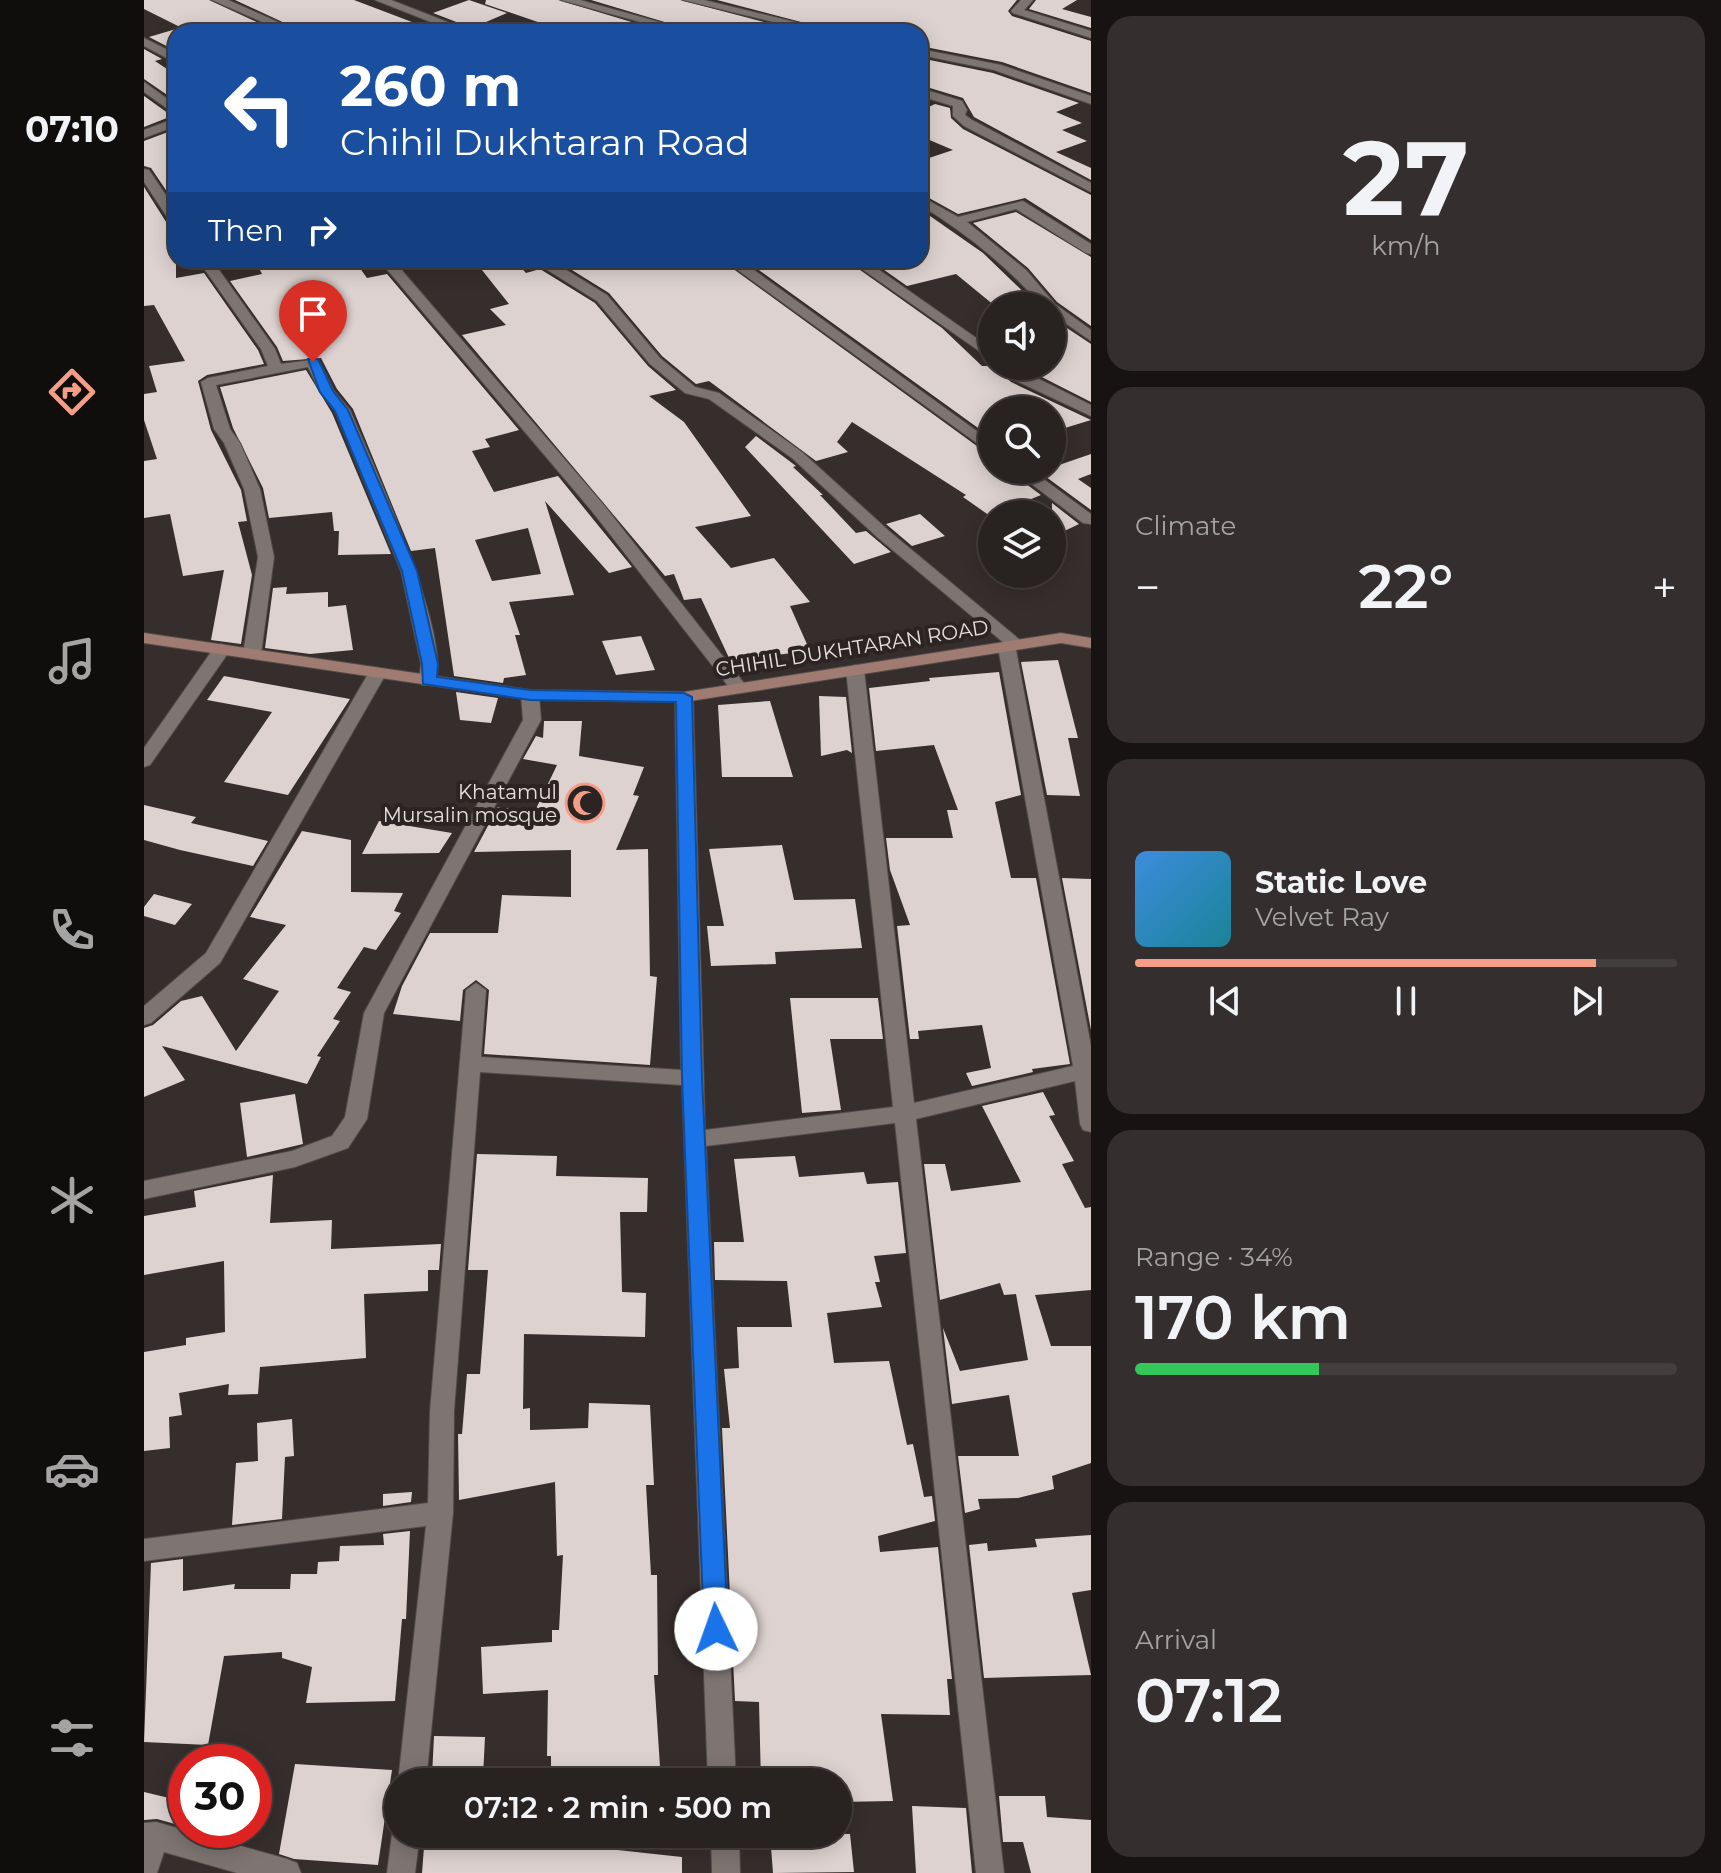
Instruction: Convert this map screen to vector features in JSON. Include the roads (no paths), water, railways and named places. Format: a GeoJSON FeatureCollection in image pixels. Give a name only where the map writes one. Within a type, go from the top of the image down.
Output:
{"type":"FeatureCollection","features":[{"type":"Feature","properties":{"kind":"street"},"geometry":{"type":"LineString","coordinates":[[218,0],[276,24]]}},
{"type":"Feature","properties":{"kind":"street"},"geometry":{"type":"LineString","coordinates":[[381,0],[446,24]]}},
{"type":"Feature","properties":{"kind":"street"},"geometry":{"type":"LineString","coordinates":[[567,0],[658,24]]}},
{"type":"Feature","properties":{"kind":"street"},"geometry":{"type":"LineString","coordinates":[[689,0],[795,24]]}},
{"type":"Feature","properties":{"kind":"street"},"geometry":{"type":"LineString","coordinates":[[1027,0],[1017,11],[1091,35]]}},
{"type":"Feature","properties":{"kind":"street"},"geometry":{"type":"LineString","coordinates":[[144,41],[168,54]]}},
{"type":"Feature","properties":{"kind":"street"},"geometry":{"type":"LineString","coordinates":[[928,54],[997,67],[1091,100]]}},
{"type":"Feature","properties":{"kind":"street"},"geometry":{"type":"LineString","coordinates":[[144,86],[168,105]]}},
{"type":"Feature","properties":{"kind":"street"},"geometry":{"type":"LineString","coordinates":[[928,95],[958,104],[961,110],[959,116],[968,123],[1091,188]]}},
{"type":"Feature","properties":{"kind":"street"},"geometry":{"type":"LineString","coordinates":[[144,134],[168,125]]}},
{"type":"Feature","properties":{"kind":"street"},"geometry":{"type":"LineString","coordinates":[[144,173],[168,208]]}},
{"type":"Feature","properties":{"kind":"street"},"geometry":{"type":"LineString","coordinates":[[957,221],[1018,204],[1091,250]]}},
{"type":"Feature","properties":{"kind":"street"},"geometry":{"type":"LineString","coordinates":[[928,205],[957,221],[1021,273],[1038,292]]}},
{"type":"Feature","properties":{"kind":"street"},"geometry":{"type":"LineString","coordinates":[[211,268],[268,349],[276,369]]}},
{"type":"Feature","properties":{"kind":"street"},"geometry":{"type":"LineString","coordinates":[[393,268],[597,507],[738,687]]}},
{"type":"Feature","properties":{"kind":"street"},"geometry":{"type":"LineString","coordinates":[[554,268],[602,298],[655,361],[690,390],[714,396],[797,455],[1012,646],[1090,1112]]}},
{"type":"Feature","properties":{"kind":"street"},"geometry":{"type":"LineString","coordinates":[[742,268],[978,439]]}},
{"type":"Feature","properties":{"kind":"street"},"geometry":{"type":"LineString","coordinates":[[867,268],[978,346]]}},
{"type":"Feature","properties":{"kind":"street"},"geometry":{"type":"LineString","coordinates":[[1066,318],[1091,337]]}},
{"type":"Feature","properties":{"kind":"street"},"geometry":{"type":"LineString","coordinates":[[252,654],[266,557],[252,489],[232,443],[222,429],[208,382],[313,362],[327,392],[342,410],[409,571],[430,664],[428,681]]}},
{"type":"Feature","properties":{"kind":"street"},"geometry":{"type":"LineString","coordinates":[[1025,380],[1091,411]]}},
{"type":"Feature","properties":{"kind":"street"},"geometry":{"type":"LineString","coordinates":[[1040,484],[1089,520]]}},
{"type":"Feature","properties":{"kind":"street","name":"CHIHIL DUKHTARAN ROAD"},"geometry":{"type":"LineString","coordinates":[[144,638],[530,695],[684,697],[1061,638],[1091,643]]}},
{"type":"Feature","properties":{"kind":"street"},"geometry":{"type":"LineString","coordinates":[[144,761],[222,649]]}},
{"type":"Feature","properties":{"kind":"street"},"geometry":{"type":"LineString","coordinates":[[855,670],[990,1873]]}},
{"type":"Feature","properties":{"kind":"street"},"geometry":{"type":"LineString","coordinates":[[144,1018],[213,958],[377,674]]}},
{"type":"Feature","properties":{"kind":"street"},"geometry":{"type":"LineString","coordinates":[[144,1190],[295,1159],[340,1142],[356,1119],[374,1013],[532,720],[530,695]]}},
{"type":"Feature","properties":{"kind":"street"},"geometry":{"type":"LineString","coordinates":[[684,697],[692,1078],[721,1768]]}},
{"type":"Feature","properties":{"kind":"street"},"geometry":{"type":"LineString","coordinates":[[413,1768],[440,1513],[442,1411],[476,990]]}},
{"type":"Feature","properties":{"kind":"street"},"geometry":{"type":"LineString","coordinates":[[469,1064],[692,1078]]}},
{"type":"Feature","properties":{"kind":"street"},"geometry":{"type":"LineString","coordinates":[[695,1139],[903,1114],[1085,1071]]}},
{"type":"Feature","properties":{"kind":"street"},"geometry":{"type":"LineString","coordinates":[[144,1550],[440,1513]]}},
{"type":"Feature","properties":{"kind":"street"},"geometry":{"type":"LineString","coordinates":[[144,1869],[150,1837],[287,1873]]}},
{"type":"Feature","properties":{"kind":"street"},"geometry":{"type":"LineString","coordinates":[[401,1873],[404,1848]]}},
{"type":"Feature","properties":{"kind":"street"},"geometry":{"type":"LineString","coordinates":[[725,1848],[726,1873]]}},
{"type":"Feature","properties":{"kind":"place","name":"Khatamul Mursalin mosque"},"geometry":{"type":"Point","coordinates":[585,803]}}]}
